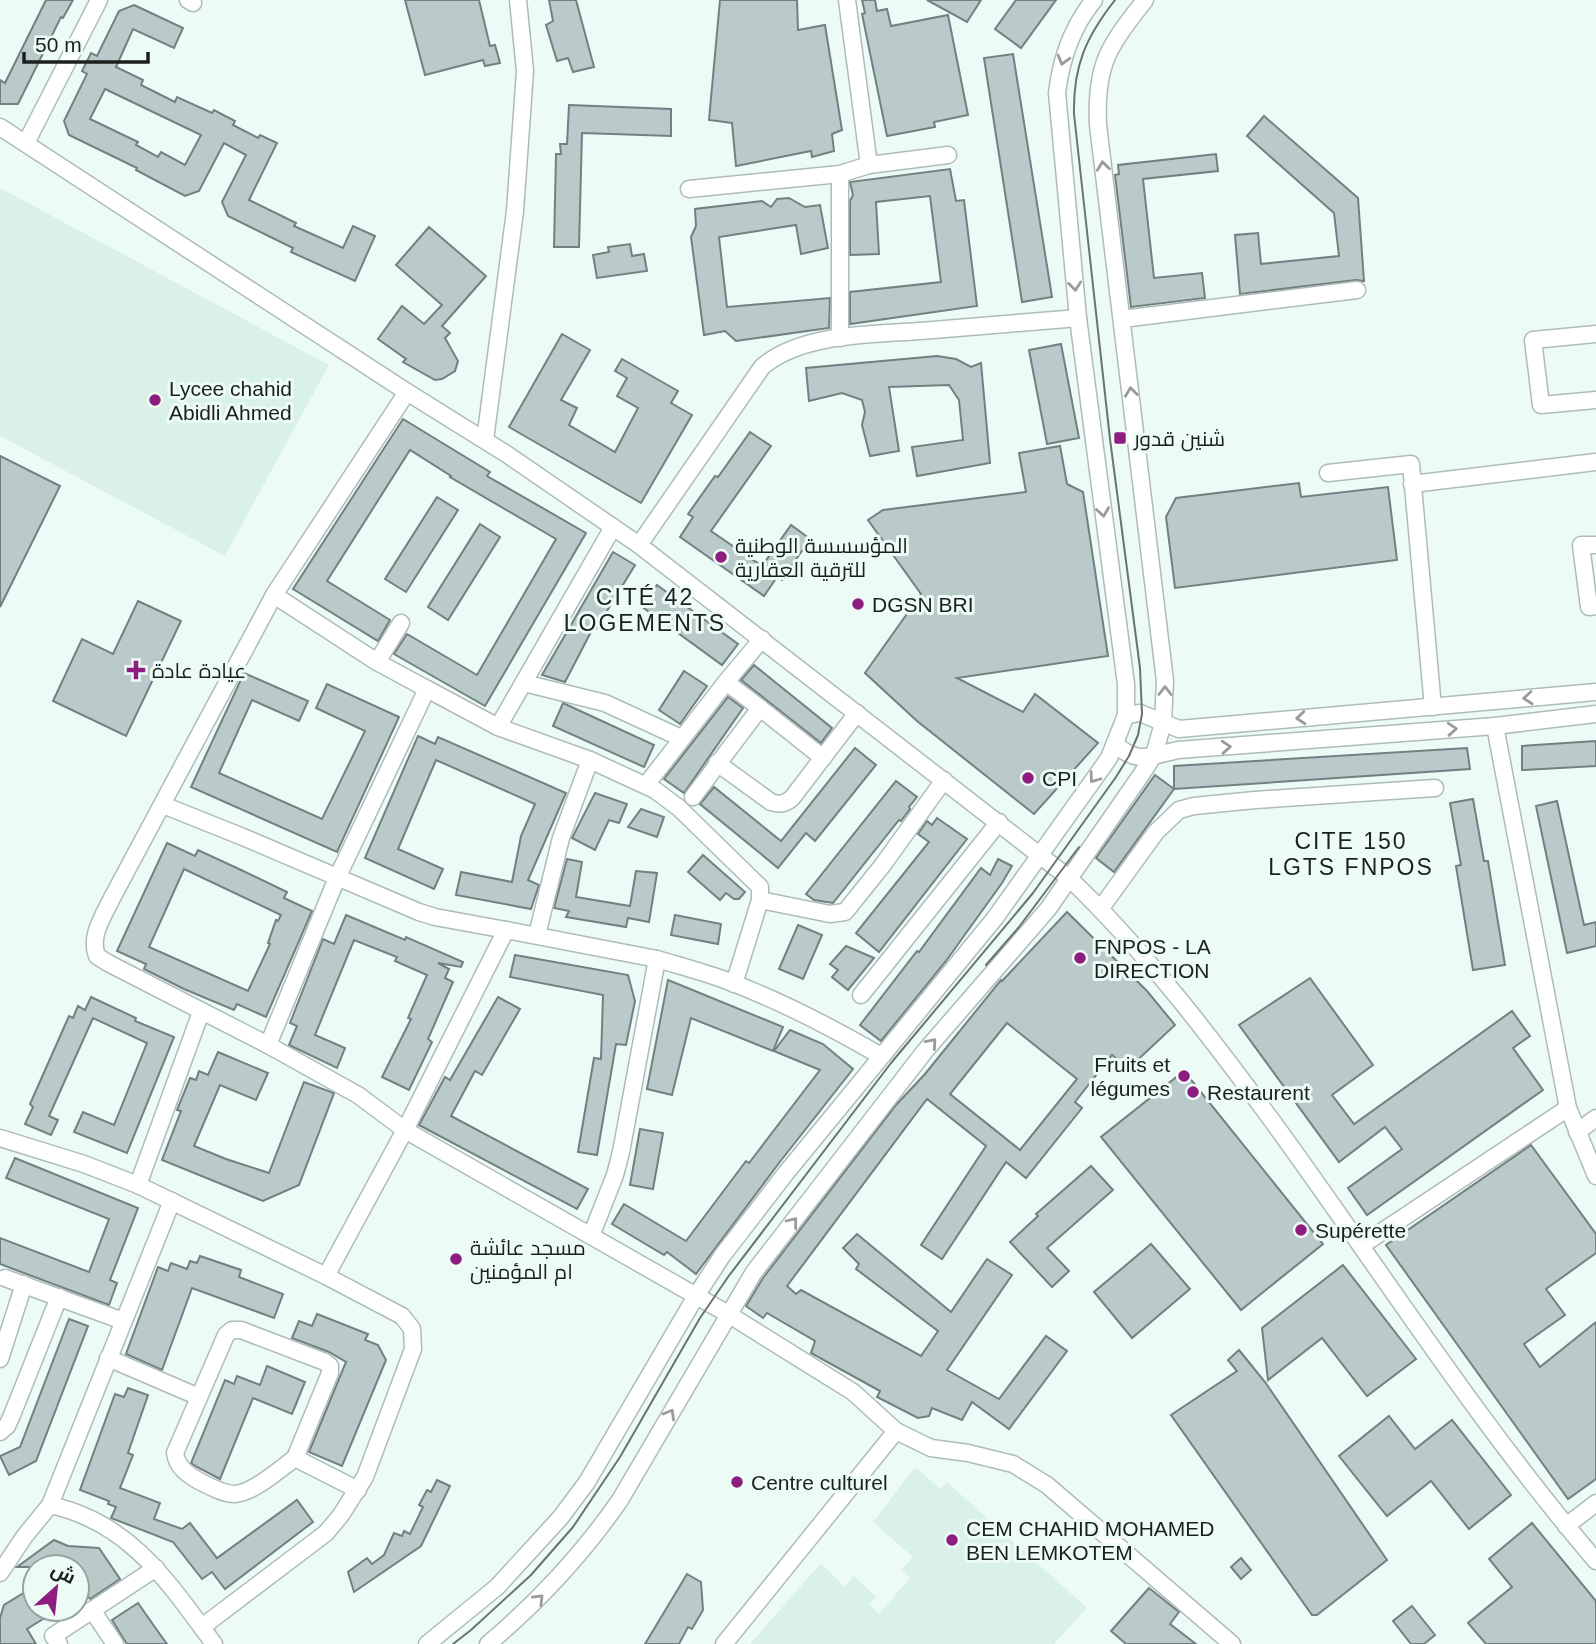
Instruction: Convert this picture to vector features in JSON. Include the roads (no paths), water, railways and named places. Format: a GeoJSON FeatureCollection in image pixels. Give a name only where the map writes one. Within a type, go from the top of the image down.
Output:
{"type":"FeatureCollection","features":[{"type":"Feature","properties":{"kind":"street"},"geometry":{"type":"LineString","coordinates":[[26,143],[99,0]]}},
{"type":"Feature","properties":{"kind":"street"},"geometry":{"type":"LineString","coordinates":[[485,440],[519,164],[525,71],[518,0]]}},
{"type":"Feature","properties":{"kind":"street"},"geometry":{"type":"LineString","coordinates":[[847,0],[869,165]]}},
{"type":"Feature","properties":{"kind":"street"},"geometry":{"type":"LineString","coordinates":[[427,1644],[497,1587],[561,1517],[587,1482],[722,1256],[786,1172],[995,918],[1109,758],[1126,715],[1126,684],[1078,318],[1057,93],[1066,48],[1094,0]]}},
{"type":"Feature","properties":{"kind":"street"},"geometry":{"type":"LineString","coordinates":[[488,1644],[540,1598],[601,1526],[620,1500],[754,1272],[925,1051],[1048,909],[1154,755],[1163,723],[1165,681],[1097,99],[1099,76],[1108,51],[1144,0]]}},
{"type":"Feature","properties":{"kind":"street"},"geometry":{"type":"LineString","coordinates":[[0,127],[485,440],[639,545],[1069,878],[1101,908],[1206,1030],[1362,1245],[1485,1421],[1596,1562]]}},
{"type":"Feature","properties":{"kind":"street"},"geometry":{"type":"LineString","coordinates":[[690,189],[840,174],[869,165],[948,155]]}},
{"type":"Feature","properties":{"kind":"street"},"geometry":{"type":"LineString","coordinates":[[840,174],[840,338]]}},
{"type":"Feature","properties":{"kind":"street"},"geometry":{"type":"LineString","coordinates":[[1122,319],[1357,290]]}},
{"type":"Feature","properties":{"kind":"street"},"geometry":{"type":"LineString","coordinates":[[639,545],[762,367],[789,349],[840,338],[1078,318]]}},
{"type":"Feature","properties":{"kind":"street"},"geometry":{"type":"LineString","coordinates":[[1596,334],[1533,340],[1541,405],[1596,400]]}},
{"type":"Feature","properties":{"kind":"street"},"geometry":{"type":"LineString","coordinates":[[407,392],[274,594],[107,909],[97,931],[95,951],[108,963],[268,1045],[358,1095],[405,1130],[728,1314],[853,1392],[896,1431],[931,1448],[992,1458],[1031,1474],[1047,1485],[1226,1642]]}},
{"type":"Feature","properties":{"kind":"street"},"geometry":{"type":"LineString","coordinates":[[1412,484],[1596,462]]}},
{"type":"Feature","properties":{"kind":"street"},"geometry":{"type":"LineString","coordinates":[[1328,473],[1411,464],[1433,707]]}},
{"type":"Feature","properties":{"kind":"street"},"geometry":{"type":"LineString","coordinates":[[498,727],[613,527]]}},
{"type":"Feature","properties":{"kind":"street"},"geometry":{"type":"LineString","coordinates":[[1596,545],[1581,545],[1589,607],[1596,606]]}},
{"type":"Feature","properties":{"kind":"street"},"geometry":{"type":"LineString","coordinates":[[274,594],[377,662],[498,727],[646,785],[679,808],[758,885],[760,900],[734,984]]}},
{"type":"Feature","properties":{"kind":"street"},"geometry":{"type":"LineString","coordinates":[[377,662],[401,623]]}},
{"type":"Feature","properties":{"kind":"street"},"geometry":{"type":"LineString","coordinates":[[646,785],[762,639]]}},
{"type":"Feature","properties":{"kind":"street"},"geometry":{"type":"LineString","coordinates":[[726,682],[823,758]]}},
{"type":"Feature","properties":{"kind":"street"},"geometry":{"type":"LineString","coordinates":[[524,683],[605,703],[681,738]]}},
{"type":"Feature","properties":{"kind":"street"},"geometry":{"type":"LineString","coordinates":[[268,1045],[337,878],[427,689]]}},
{"type":"Feature","properties":{"kind":"street"},"geometry":{"type":"LineString","coordinates":[[1126,715],[1140,713],[1179,729],[1596,692]]}},
{"type":"Feature","properties":{"kind":"street"},"geometry":{"type":"LineString","coordinates":[[693,797],[760,709]]}},
{"type":"Feature","properties":{"kind":"street"},"geometry":{"type":"LineString","coordinates":[[717,763],[765,799],[782,804],[792,798],[857,713]]}},
{"type":"Feature","properties":{"kind":"street"},"geometry":{"type":"LineString","coordinates":[[1115,743],[1129,756],[1138,758],[1178,750],[1495,726],[1596,714]]}},
{"type":"Feature","properties":{"kind":"street"},"geometry":{"type":"LineString","coordinates":[[1495,726],[1568,1108],[1596,1177]]}},
{"type":"Feature","properties":{"kind":"street"},"geometry":{"type":"LineString","coordinates":[[537,935],[561,838],[590,761]]}},
{"type":"Feature","properties":{"kind":"street"},"geometry":{"type":"LineString","coordinates":[[760,900],[830,914],[845,912],[944,780]]}},
{"type":"Feature","properties":{"kind":"street"},"geometry":{"type":"LineString","coordinates":[[1101,908],[1156,832],[1179,810],[1255,800],[1435,788]]}},
{"type":"Feature","properties":{"kind":"street"},"geometry":{"type":"LineString","coordinates":[[163,805],[435,917],[657,959],[734,984],[806,1016],[881,1056]]}},
{"type":"Feature","properties":{"kind":"street"},"geometry":{"type":"LineString","coordinates":[[861,995],[999,822]]}},
{"type":"Feature","properties":{"kind":"street"},"geometry":{"type":"LineString","coordinates":[[326,1276],[405,1130],[506,930]]}},
{"type":"Feature","properties":{"kind":"street"},"geometry":{"type":"LineString","coordinates":[[591,1236],[621,1152],[657,959]]}},
{"type":"Feature","properties":{"kind":"street"},"geometry":{"type":"LineString","coordinates":[[138,1185],[201,1012]]}},
{"type":"Feature","properties":{"kind":"street"},"geometry":{"type":"LineString","coordinates":[[1362,1245],[1568,1108]]}},
{"type":"Feature","properties":{"kind":"street"},"geometry":{"type":"LineString","coordinates":[[1577,1132],[1596,1118]]}},
{"type":"Feature","properties":{"kind":"street"},"geometry":{"type":"LineString","coordinates":[[0,1138],[84,1164],[138,1185],[326,1276],[402,1317],[412,1329],[413,1349],[378,1446],[358,1490],[326,1533],[202,1627]]}},
{"type":"Feature","properties":{"kind":"street"},"geometry":{"type":"LineString","coordinates":[[0,1573],[50,1505],[172,1201]]}},
{"type":"Feature","properties":{"kind":"street"},"geometry":{"type":"LineString","coordinates":[[5,1278],[123,1321]]}},
{"type":"Feature","properties":{"kind":"street"},"geometry":{"type":"LineString","coordinates":[[0,1359],[24,1284]]}},
{"type":"Feature","properties":{"kind":"street"},"geometry":{"type":"LineString","coordinates":[[0,1432],[7,1426],[12,1415],[59,1297]]}},
{"type":"Feature","properties":{"kind":"street"},"geometry":{"type":"LineString","coordinates":[[232,1330],[241,1330],[330,1366],[330,1373],[295,1458],[250,1490],[235,1494],[195,1479],[176,1462],[175,1453],[199,1396],[226,1335],[232,1330]]}},
{"type":"Feature","properties":{"kind":"street"},"geometry":{"type":"LineString","coordinates":[[108,1359],[199,1396]]}},
{"type":"Feature","properties":{"kind":"street"},"geometry":{"type":"LineString","coordinates":[[724,1644],[896,1431]]}},
{"type":"Feature","properties":{"kind":"street"},"geometry":{"type":"LineString","coordinates":[[295,1458],[358,1490]]}},
{"type":"Feature","properties":{"kind":"street"},"geometry":{"type":"LineString","coordinates":[[1566,1526],[1596,1503]]}},
{"type":"Feature","properties":{"kind":"street"},"geometry":{"type":"LineString","coordinates":[[50,1505],[79,1513],[125,1539],[164,1576],[214,1644]]}},
{"type":"Feature","properties":{"kind":"street"},"geometry":{"type":"LineString","coordinates":[[59,1644],[53,1636],[156,1568]]}},
{"type":"Feature","properties":{"kind":"street"},"geometry":{"type":"LineString","coordinates":[[92,1610],[115,1644]]}},
{"type":"Feature","properties":{"kind":"tram line"},"geometry":{"type":"LineString","coordinates":[[453,1644],[531,1575],[573,1527],[620,1457],[700,1318],[728,1277],[891,1063],[1033,893],[1116,777],[1138,735],[1142,714],[1140,668],[1110,439],[1074,114],[1076,81],[1083,53],[1096,27],[1115,0]]}},
{"type":"Feature","properties":{"kind":"tram line"},"geometry":{"type":"LineString","coordinates":[[986,965],[1019,927],[1079,847]]}},
{"type":"Feature","properties":{"kind":"place","name":"Lycee chahid Abidli Ahmed"},"geometry":{"type":"Point","coordinates":[155,400]}},
{"type":"Feature","properties":{"kind":"place","name":"شنين قدور"},"geometry":{"type":"Point","coordinates":[1120,438]}},
{"type":"Feature","properties":{"kind":"place","name":"المؤسسسة الوطنية للترقية العقارية"},"geometry":{"type":"Point","coordinates":[721,557]}},
{"type":"Feature","properties":{"kind":"place","name":"DGSN BRI"},"geometry":{"type":"Point","coordinates":[858,604]}},
{"type":"Feature","properties":{"kind":"place","name":"عيادة عادة"},"geometry":{"type":"Point","coordinates":[136,670]}},
{"type":"Feature","properties":{"kind":"place","name":"CPI"},"geometry":{"type":"Point","coordinates":[1028,778]}},
{"type":"Feature","properties":{"kind":"place","name":"FNPOS - LA DIRECTION"},"geometry":{"type":"Point","coordinates":[1080,958]}},
{"type":"Feature","properties":{"kind":"place","name":"Fruits et légumes"},"geometry":{"type":"Point","coordinates":[1184,1076]}},
{"type":"Feature","properties":{"kind":"place","name":"Restaurent"},"geometry":{"type":"Point","coordinates":[1193,1092]}},
{"type":"Feature","properties":{"kind":"place","name":"Supérette"},"geometry":{"type":"Point","coordinates":[1301,1230]}},
{"type":"Feature","properties":{"kind":"place","name":"مسجد عائشة ام المؤمنين"},"geometry":{"type":"Point","coordinates":[456,1259]}},
{"type":"Feature","properties":{"kind":"place","name":"Centre culturel"},"geometry":{"type":"Point","coordinates":[737,1482]}},
{"type":"Feature","properties":{"kind":"place","name":"CEM CHAHID MOHAMED BEN LEMKOTEM"},"geometry":{"type":"Point","coordinates":[952,1540]}},
{"type":"Feature","properties":{"kind":"district","name":"CITÉ 42 LOGEMENTS"},"geometry":{"type":"Point","coordinates":[645,610]}},
{"type":"Feature","properties":{"kind":"district","name":"CITE 150 LGTS FNPOS"},"geometry":{"type":"Point","coordinates":[1351,854]}}]}
